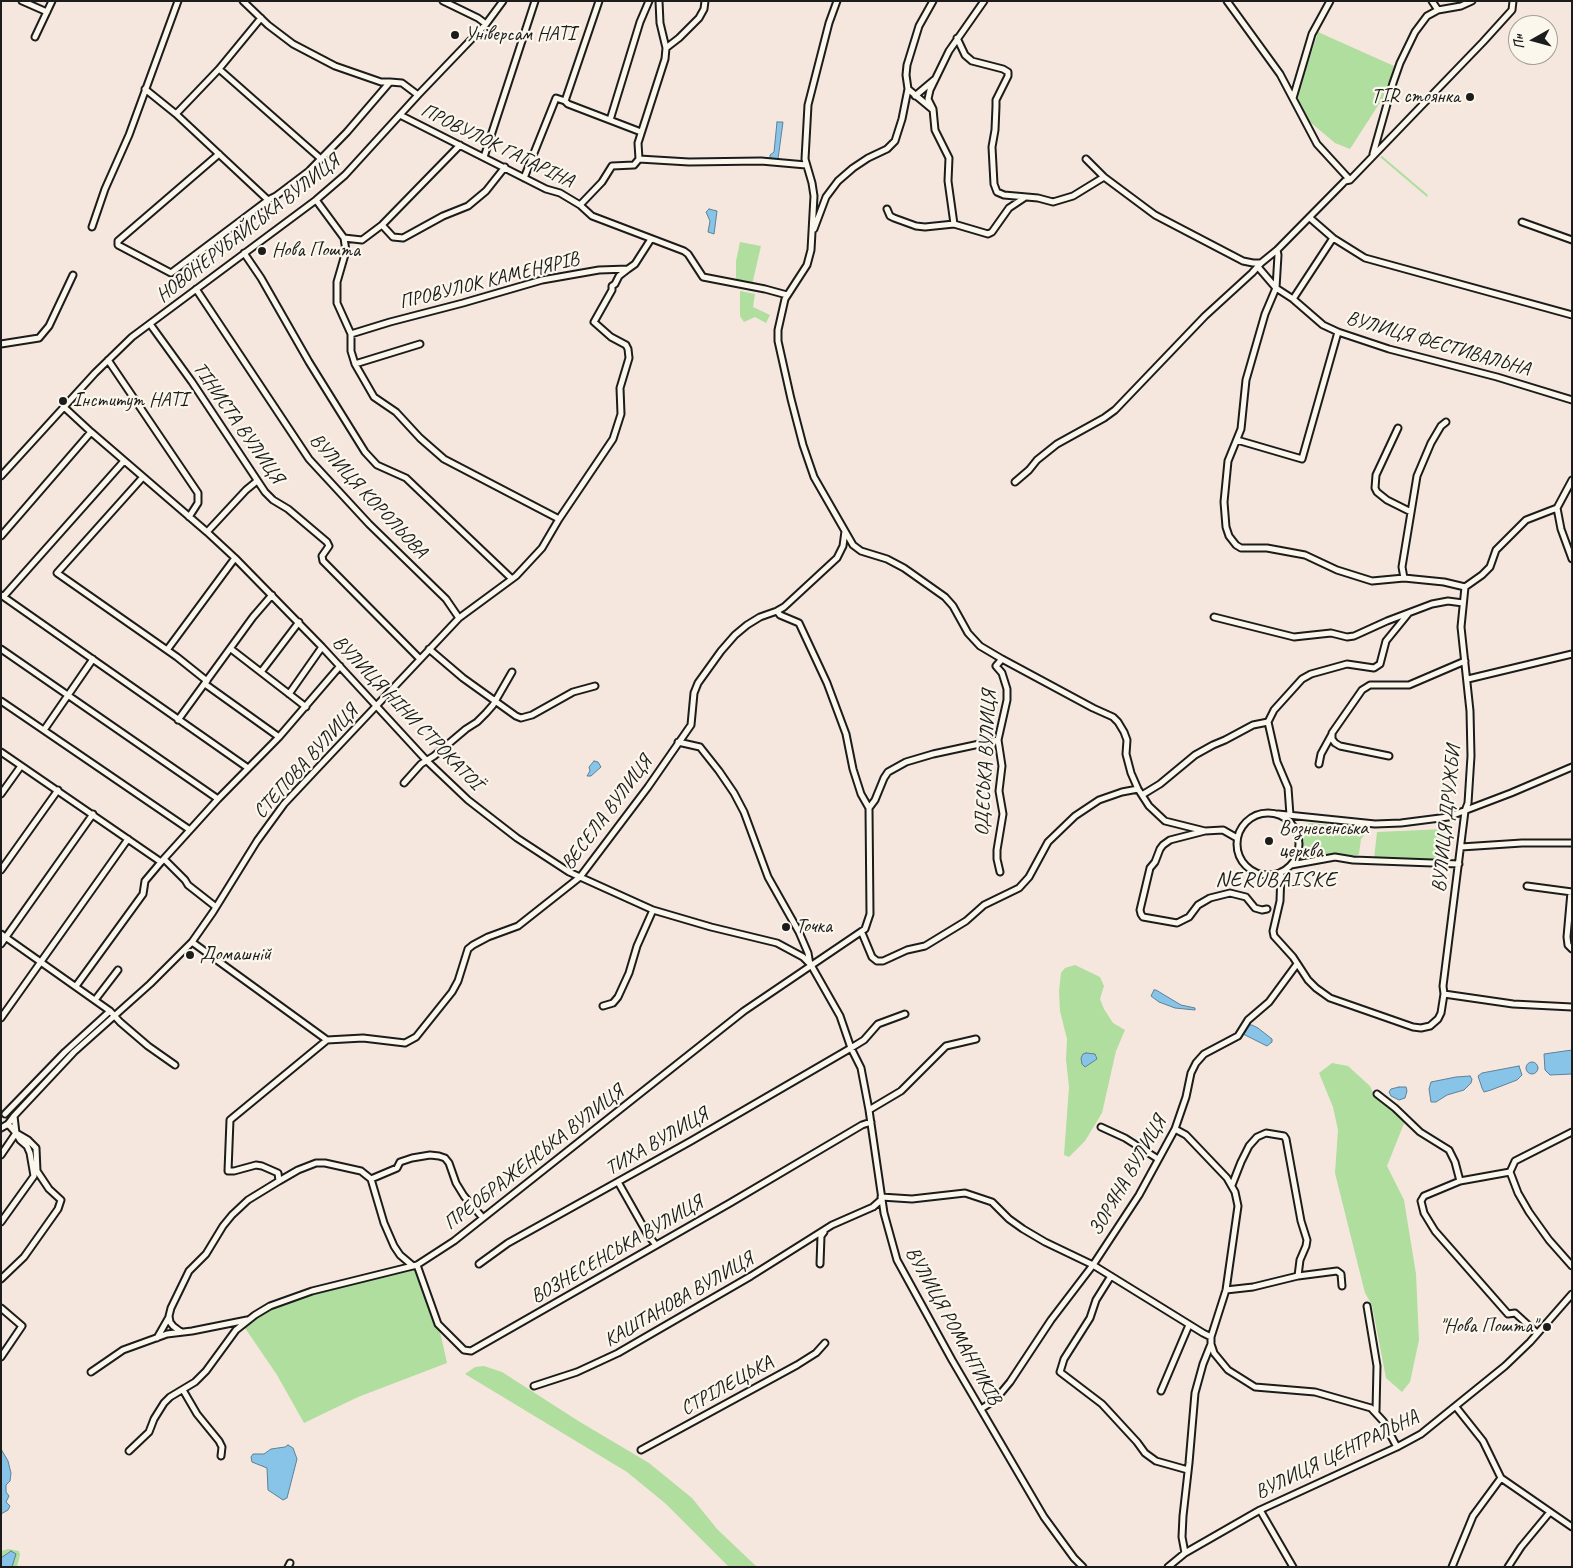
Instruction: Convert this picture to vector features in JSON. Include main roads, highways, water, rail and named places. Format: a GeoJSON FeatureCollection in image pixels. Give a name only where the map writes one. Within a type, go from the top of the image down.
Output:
{"type":"FeatureCollection","features":[{"type":"Feature","properties":{"kind":"water"},"geometry":{"type":"Polygon","coordinates":[[[777,122],[783,122],[778,159],[770,158],[770,155],[774,152],[777,122]]]}},
{"type":"Feature","properties":{"kind":"water"},"geometry":{"type":"Polygon","coordinates":[[[709,209],[717,211],[714,234],[708,232],[710,221],[706,212],[709,209]]]}},
{"type":"Feature","properties":{"kind":"water"},"geometry":{"type":"Polygon","coordinates":[[[594,761],[598,762],[601,767],[591,776],[587,776],[590,771],[589,767],[594,761]]]}},
{"type":"Feature","properties":{"kind":"water"},"geometry":{"type":"Polygon","coordinates":[[[1154,990],[1181,1005],[1195,1008],[1195,1010],[1175,1008],[1159,1002],[1151,996],[1154,990]]]}},
{"type":"Feature","properties":{"kind":"water"},"geometry":{"type":"Polygon","coordinates":[[[1249,1025],[1258,1028],[1272,1039],[1272,1042],[1267,1046],[1243,1034],[1249,1025]]]}},
{"type":"Feature","properties":{"kind":"water"},"geometry":{"type":"Polygon","coordinates":[[[1572,1050],[1572,1074],[1550,1075],[1545,1070],[1544,1054],[1572,1050]]]}},
{"type":"Feature","properties":{"kind":"water"},"geometry":{"type":"Polygon","coordinates":[[[1086,1053],[1095,1054],[1097,1059],[1085,1067],[1082,1064],[1081,1058],[1086,1053]]]}},
{"type":"Feature","properties":{"kind":"water"},"geometry":{"type":"Polygon","coordinates":[[[1530,1062],[1534,1062],[1538,1068],[1534,1074],[1530,1074],[1526,1070],[1526,1066],[1530,1062]]]}},
{"type":"Feature","properties":{"kind":"water"},"geometry":{"type":"Polygon","coordinates":[[[1519,1066],[1522,1075],[1517,1080],[1484,1092],[1478,1076],[1482,1073],[1519,1066]]]}},
{"type":"Feature","properties":{"kind":"water"},"geometry":{"type":"Polygon","coordinates":[[[1470,1076],[1472,1079],[1471,1083],[1464,1090],[1447,1095],[1436,1102],[1431,1102],[1429,1089],[1431,1082],[1470,1076]]]}},
{"type":"Feature","properties":{"kind":"water"},"geometry":{"type":"Polygon","coordinates":[[[1406,1087],[1407,1091],[1405,1098],[1399,1100],[1391,1096],[1389,1092],[1391,1089],[1406,1087]]]}},
{"type":"Feature","properties":{"kind":"water"},"geometry":{"type":"Polygon","coordinates":[[[288,1445],[293,1448],[297,1459],[287,1498],[283,1500],[268,1490],[267,1468],[252,1462],[251,1457],[253,1454],[264,1454],[271,1449],[288,1445]]]}},
{"type":"Feature","properties":{"kind":"water"},"geometry":{"type":"Polygon","coordinates":[[[1,1449],[8,1461],[11,1473],[10,1481],[6,1485],[6,1492],[9,1496],[6,1502],[10,1506],[8,1510],[1,1514],[1,1449]]]}},
{"type":"Feature","properties":{"kind":"water"},"geometry":{"type":"Polygon","coordinates":[[[11,1551],[16,1554],[12,1567],[1,1567],[1,1558],[11,1551]]]}},
{"type":"Feature","properties":{"kind":"place","name":"Універсам НАТІ"},"geometry":{"type":"Point","coordinates":[455,35]}},
{"type":"Feature","properties":{"kind":"place","name":"TIR стоянка"},"geometry":{"type":"Point","coordinates":[1470,97]}},
{"type":"Feature","properties":{"kind":"place","name":"Нова Пошта"},"geometry":{"type":"Point","coordinates":[262,251]}},
{"type":"Feature","properties":{"kind":"place","name":"Інститут НАТІ"},"geometry":{"type":"Point","coordinates":[63,401]}},
{"type":"Feature","properties":{"kind":"place","name":"Вознесенська церква"},"geometry":{"type":"Point","coordinates":[1269,841]}},
{"type":"Feature","properties":{"kind":"place","name":"Точка"},"geometry":{"type":"Point","coordinates":[786,927]}},
{"type":"Feature","properties":{"kind":"place","name":"Домашній"},"geometry":{"type":"Point","coordinates":[190,955]}},
{"type":"Feature","properties":{"kind":"place","name":"\"Нова Пошта\""},"geometry":{"type":"Point","coordinates":[1547,1327]}},
{"type":"Feature","properties":{"kind":"district","name":"NERUBAISKE"},"geometry":{"type":"Point","coordinates":[1276,880]}}]}
